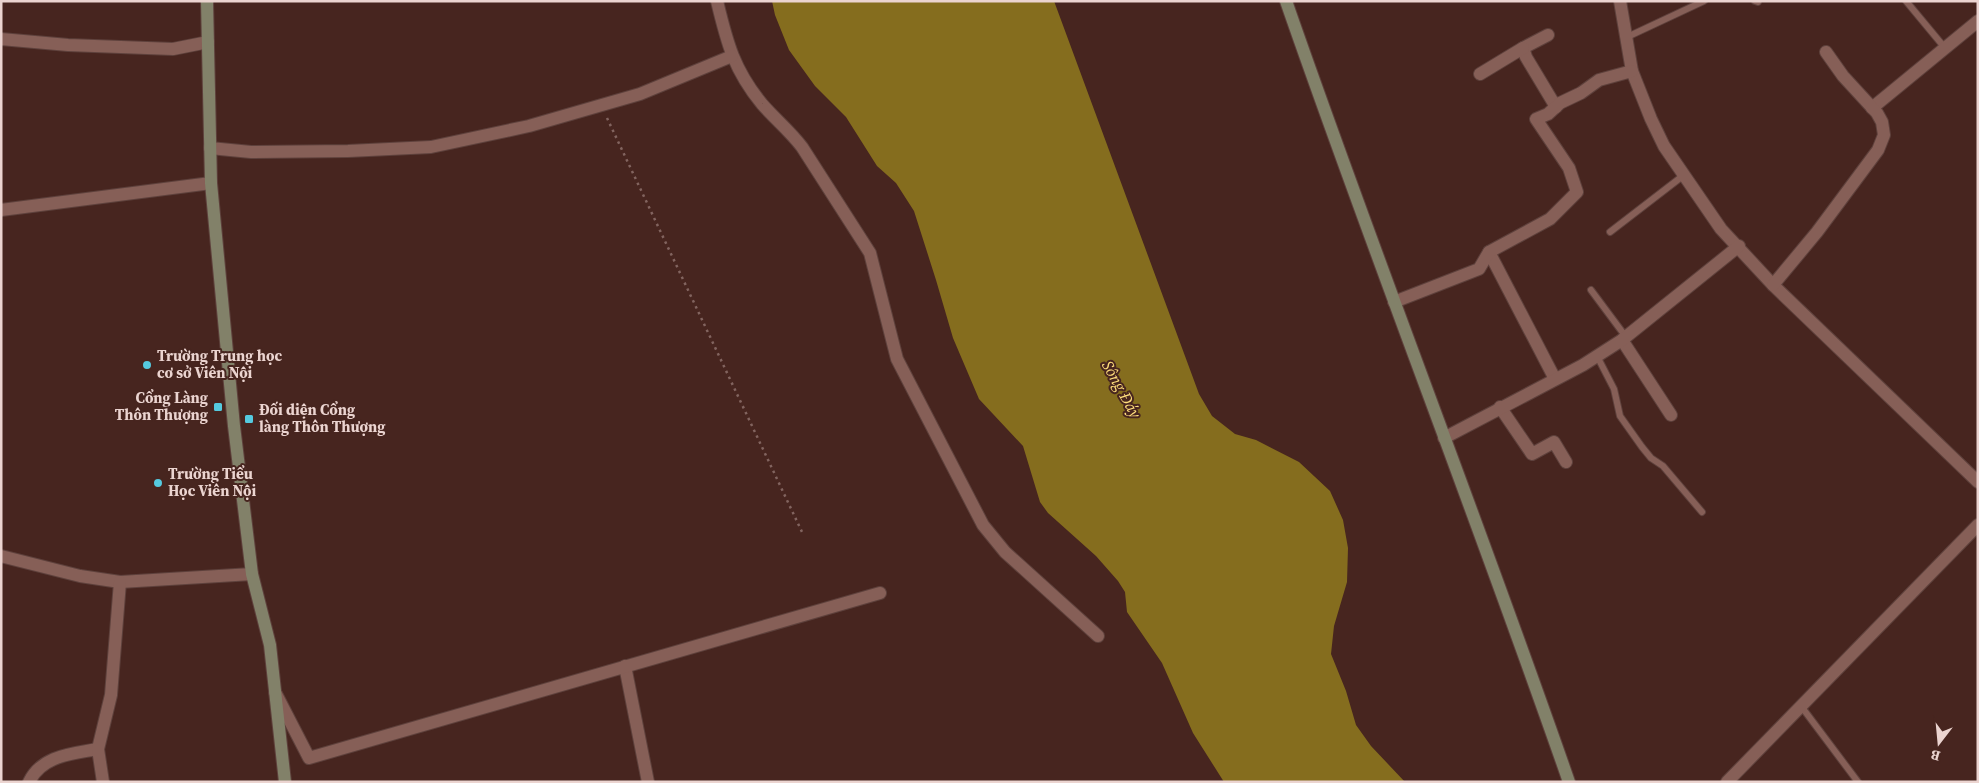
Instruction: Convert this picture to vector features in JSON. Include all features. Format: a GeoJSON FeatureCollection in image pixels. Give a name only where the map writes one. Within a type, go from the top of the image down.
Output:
{"type":"FeatureCollection","features":[{"type":"Feature","properties":{"kind":"street"},"geometry":{"type":"LineString","coordinates":[[207,1],[211,183],[234,426],[252,574],[270,645],[285,782]]}},
{"type":"Feature","properties":{"kind":"street"},"geometry":{"type":"LineString","coordinates":[[717,1],[732,56],[749,87],[802,147],[870,253],[897,359],[983,525],[1004,552],[1098,636]]}},
{"type":"Feature","properties":{"kind":"street"},"geometry":{"type":"LineString","coordinates":[[1286,1],[1346,172],[1533,678],[1569,782]]}},
{"type":"Feature","properties":{"kind":"street"},"geometry":{"type":"LineString","coordinates":[[1620,1],[1632,71],[1642,98],[1664,146],[1722,229],[1773,284],[1978,482]]}},
{"type":"Feature","properties":{"kind":"street"},"geometry":{"type":"LineString","coordinates":[[1872,108],[1978,21]]}},
{"type":"Feature","properties":{"kind":"street"},"geometry":{"type":"LineString","coordinates":[[1480,74],[1548,35]]}},
{"type":"Feature","properties":{"kind":"street"},"geometry":{"type":"LineString","coordinates":[[1,39],[68,45],[173,49],[208,42]]}},
{"type":"Feature","properties":{"kind":"street"},"geometry":{"type":"LineString","coordinates":[[1523,48],[1526,57],[1556,107]]}},
{"type":"Feature","properties":{"kind":"street"},"geometry":{"type":"LineString","coordinates":[[1773,284],[1817,232],[1881,146],[1884,129],[1882,122],[1843,76],[1826,52]]}},
{"type":"Feature","properties":{"kind":"street"},"geometry":{"type":"LineString","coordinates":[[210,148],[251,152],[348,151],[431,147],[530,126],[601,106],[640,94],[732,56]]}},
{"type":"Feature","properties":{"kind":"street"},"geometry":{"type":"LineString","coordinates":[[1394,302],[1479,269],[1489,252],[1550,220],[1577,192],[1569,168],[1536,119],[1548,114],[1599,80],[1632,71]]}},
{"type":"Feature","properties":{"kind":"street"},"geometry":{"type":"LineString","coordinates":[[1,210],[211,183]]}},
{"type":"Feature","properties":{"kind":"street"},"geometry":{"type":"LineString","coordinates":[[1444,438],[1597,356],[1624,339],[1739,246]]}},
{"type":"Feature","properties":{"kind":"street"},"geometry":{"type":"LineString","coordinates":[[1489,252],[1555,379]]}},
{"type":"Feature","properties":{"kind":"street"},"geometry":{"type":"LineString","coordinates":[[1624,339],[1671,415]]}},
{"type":"Feature","properties":{"kind":"street"},"geometry":{"type":"LineString","coordinates":[[1500,407],[1532,454],[1554,442],[1566,462]]}},
{"type":"Feature","properties":{"kind":"street"},"geometry":{"type":"LineString","coordinates":[[1727,782],[1978,525]]}},
{"type":"Feature","properties":{"kind":"street"},"geometry":{"type":"LineString","coordinates":[[1,556],[80,576],[120,582],[252,574]]}},
{"type":"Feature","properties":{"kind":"street"},"geometry":{"type":"LineString","coordinates":[[103,782],[98,749],[111,695],[120,582]]}},
{"type":"Feature","properties":{"kind":"street"},"geometry":{"type":"LineString","coordinates":[[275,692],[309,758],[880,593]]}},
{"type":"Feature","properties":{"kind":"street"},"geometry":{"type":"LineString","coordinates":[[625,666],[648,782]]}},
{"type":"Feature","properties":{"kind":"street"},"geometry":{"type":"LineString","coordinates":[[28,782],[38,767],[48,761],[98,749]]}},
{"type":"Feature","properties":{"kind":"lane"},"geometry":{"type":"LineString","coordinates":[[1626,38],[1704,1]]}},
{"type":"Feature","properties":{"kind":"lane"},"geometry":{"type":"LineString","coordinates":[[1906,1],[1945,48]]}},
{"type":"Feature","properties":{"kind":"lane"},"geometry":{"type":"LineString","coordinates":[[1610,232],[1684,175]]}},
{"type":"Feature","properties":{"kind":"lane"},"geometry":{"type":"LineString","coordinates":[[1591,290],[1624,339]]}},
{"type":"Feature","properties":{"kind":"lane"},"geometry":{"type":"LineString","coordinates":[[1597,356],[1614,389],[1620,416],[1650,458],[1663,466],[1702,512]]}},
{"type":"Feature","properties":{"kind":"lane"},"geometry":{"type":"LineString","coordinates":[[1801,706],[1858,782]]}},
{"type":"Feature","properties":{"kind":"path"},"geometry":{"type":"LineString","coordinates":[[601,106],[802,532]]}},
{"type":"Feature","properties":{"kind":"water","name":"Sông Đáy"},"geometry":{"type":"Polygon","coordinates":[[[772,1],[1054,1],[1199,394],[1212,416],[1235,434],[1256,440],[1299,462],[1330,491],[1343,520],[1348,548],[1347,582],[1334,626],[1331,654],[1346,691],[1356,725],[1371,746],[1405,782],[1224,782],[1193,733],[1162,663],[1127,612],[1125,592],[1118,581],[1096,556],[1048,513],[1040,502],[1023,446],[979,399],[953,338],[914,211],[896,183],[877,166],[846,117],[815,86],[789,50],[775,15],[772,1]]]}},
{"type":"Feature","properties":{"kind":"place","name":"Trường Trung học cơ sở Viên Nội"},"geometry":{"type":"Point","coordinates":[147,365]}},
{"type":"Feature","properties":{"kind":"place","name":"Cổng Làng Thôn Thượng"},"geometry":{"type":"Point","coordinates":[218,407]}},
{"type":"Feature","properties":{"kind":"place","name":"Đối diện Cổng làng Thôn Thượng"},"geometry":{"type":"Point","coordinates":[249,419]}},
{"type":"Feature","properties":{"kind":"place","name":"Trường Tiểu Học Viên Nội"},"geometry":{"type":"Point","coordinates":[158,483]}}]}
